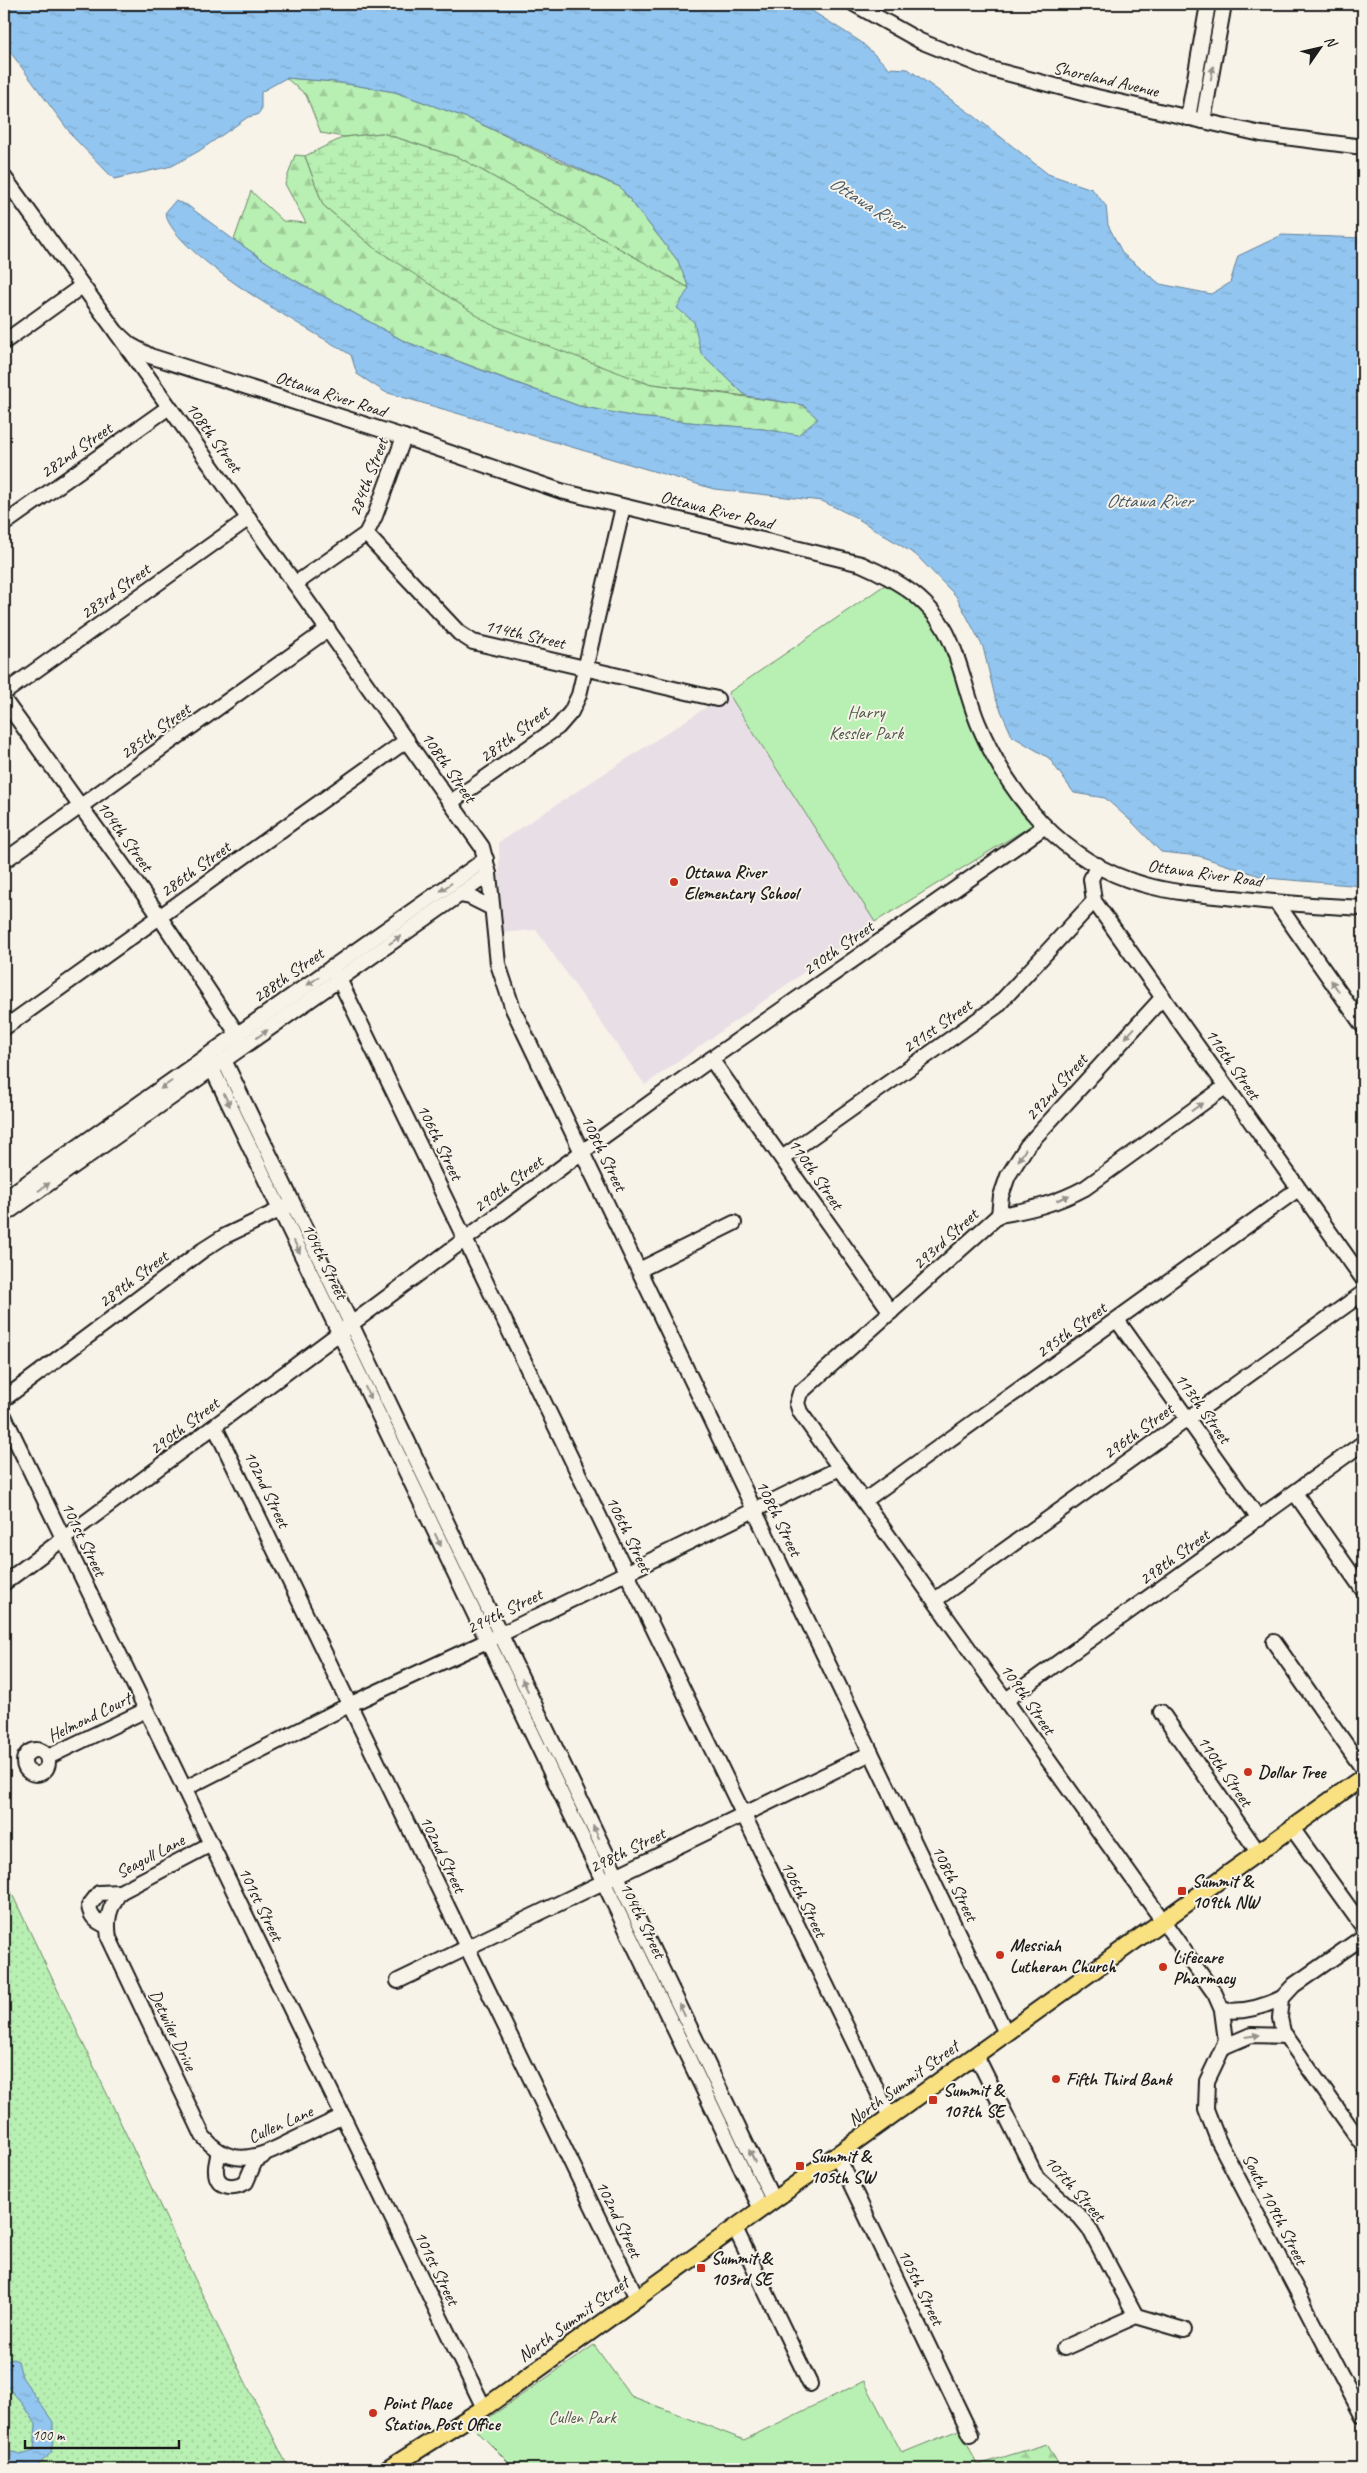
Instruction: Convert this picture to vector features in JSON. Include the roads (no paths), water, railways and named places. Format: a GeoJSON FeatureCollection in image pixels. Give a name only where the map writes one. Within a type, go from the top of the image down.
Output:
{"type":"FeatureCollection","features":[{"type":"Feature","properties":{"kind":"main road","name":"North Summit Street"},"geometry":{"type":"LineString","coordinates":[[388,2469],[484,2408],[1363,1777]]}},
{"type":"Feature","properties":{"kind":"street","name":"Shoreland Avenue"},"geometry":{"type":"LineString","coordinates":[[854,4],[920,41],[987,68],[1188,118],[1289,139],[1363,147]]}},
{"type":"Feature","properties":{"kind":"street"},"geometry":{"type":"LineString","coordinates":[[1188,118],[1208,4]]}},
{"type":"Feature","properties":{"kind":"street"},"geometry":{"type":"LineString","coordinates":[[1203,121],[1224,4]]}},
{"type":"Feature","properties":{"kind":"street","name":"Ottawa River Road"},"geometry":{"type":"LineString","coordinates":[[4,177],[116,332],[152,362],[404,437],[530,482],[623,507],[861,564],[891,576],[914,593],[934,614],[950,640],[978,722],[1006,777],[1026,806],[1044,827],[1065,844],[1098,865],[1140,884],[1160,889],[1276,902],[1363,908]]}},
{"type":"Feature","properties":{"kind":"street"},"geometry":{"type":"LineString","coordinates":[[4,342],[82,286]]}},
{"type":"Feature","properties":{"kind":"street","name":"108th Street"},"geometry":{"type":"LineString","coordinates":[[152,362],[153,385],[482,847],[489,874],[495,949],[502,981],[513,1009],[1006,2033]]}},
{"type":"Feature","properties":{"kind":"street","name":"282nd Street"},"geometry":{"type":"LineString","coordinates":[[4,524],[169,407]]}},
{"type":"Feature","properties":{"kind":"street","name":"284th Street"},"geometry":{"type":"LineString","coordinates":[[295,584],[366,534],[375,516],[404,437]]}},
{"type":"Feature","properties":{"kind":"street","name":"287th Street"},"geometry":{"type":"LineString","coordinates":[[451,802],[558,727],[571,712],[579,695],[623,507]]}},
{"type":"Feature","properties":{"kind":"street","name":"283rd Street"},"geometry":{"type":"LineString","coordinates":[[4,694],[248,518]]}},
{"type":"Feature","properties":{"kind":"street","name":"114th Street"},"geometry":{"type":"LineString","coordinates":[[366,534],[459,633],[473,642],[717,699]]}},
{"type":"Feature","properties":{"kind":"street","name":"285th Street"},"geometry":{"type":"LineString","coordinates":[[4,861],[328,629]]}},
{"type":"Feature","properties":{"kind":"street","name":"104th Street"},"geometry":{"type":"LineString","coordinates":[[4,700],[160,918],[242,1040]]}},
{"type":"Feature","properties":{"kind":"street","name":"286th Street"},"geometry":{"type":"LineString","coordinates":[[4,1028],[407,740]]}},
{"type":"Feature","properties":{"kind":"street","name":"290th Street"},"geometry":{"type":"LineString","coordinates":[[4,1583],[582,1152],[1044,827]]}},
{"type":"Feature","properties":{"kind":"street","name":"288th Street"},"geometry":{"type":"LineString","coordinates":[[4,1216],[24,1193],[335,974],[486,859]]}},
{"type":"Feature","properties":{"kind":"street"},"geometry":{"type":"LineString","coordinates":[[1094,901],[1091,879],[1098,865]]}},
{"type":"Feature","properties":{"kind":"street","name":"288th Street"},"geometry":{"type":"LineString","coordinates":[[335,974],[460,895],[489,874]]}},
{"type":"Feature","properties":{"kind":"street"},"geometry":{"type":"LineString","coordinates":[[460,895],[470,897],[492,908]]}},
{"type":"Feature","properties":{"kind":"street","name":"116th Street"},"geometry":{"type":"LineString","coordinates":[[1094,901],[1363,1280]]}},
{"type":"Feature","properties":{"kind":"street","name":"291st Street"},"geometry":{"type":"LineString","coordinates":[[782,1158],[992,1010],[1094,901]]}},
{"type":"Feature","properties":{"kind":"street"},"geometry":{"type":"LineString","coordinates":[[1276,902],[1363,1026]]}},
{"type":"Feature","properties":{"kind":"street","name":"106th Street"},"geometry":{"type":"LineString","coordinates":[[335,974],[466,1238],[890,2117]]}},
{"type":"Feature","properties":{"kind":"street","name":"292nd Street"},"geometry":{"type":"LineString","coordinates":[[1000,1215],[1002,1196],[1008,1176],[1027,1146],[1162,997]]}},
{"type":"Feature","properties":{"kind":"street","name":"288th Street"},"geometry":{"type":"LineString","coordinates":[[209,1063],[224,1060],[242,1040]]}},
{"type":"Feature","properties":{"kind":"street","name":"110th Street"},"geometry":{"type":"LineString","coordinates":[[712,1059],[891,1312]]}},
{"type":"Feature","properties":{"kind":"street","name":"104th Street"},"geometry":{"type":"LineString","coordinates":[[224,1060],[695,2037],[767,2204]]}},
{"type":"Feature","properties":{"kind":"street","name":"104th Street"},"geometry":{"type":"LineString","coordinates":[[209,1063],[681,2044],[767,2204]]}},
{"type":"Feature","properties":{"kind":"street","name":"293rd Street"},"geometry":{"type":"LineString","coordinates":[[800,1412],[797,1403],[800,1393],[1000,1215],[1034,1210],[1064,1199],[1085,1188],[1225,1087]]}},
{"type":"Feature","properties":{"kind":"street","name":"295th Street"},"geometry":{"type":"LineString","coordinates":[[864,1501],[1298,1188]]}},
{"type":"Feature","properties":{"kind":"street","name":"288th Street"},"geometry":{"type":"LineString","coordinates":[[4,1199],[24,1193]]}},
{"type":"Feature","properties":{"kind":"street","name":"289th Street"},"geometry":{"type":"LineString","coordinates":[[4,1399],[203,1250],[225,1236],[293,1204]]}},
{"type":"Feature","properties":{"kind":"street"},"geometry":{"type":"LineString","coordinates":[[639,1270],[734,1224]]}},
{"type":"Feature","properties":{"kind":"street","name":"296th Street"},"geometry":{"type":"LineString","coordinates":[[935,1600],[1363,1293]]}},
{"type":"Feature","properties":{"kind":"street","name":"113th Street"},"geometry":{"type":"LineString","coordinates":[[1117,1320],[1259,1518]]}},
{"type":"Feature","properties":{"kind":"street","name":"109th Street"},"geometry":{"type":"LineString","coordinates":[[800,1412],[1215,1994],[1222,2010]]}},
{"type":"Feature","properties":{"kind":"street","name":"101st Street"},"geometry":{"type":"LineString","coordinates":[[4,1416],[484,2408]]}},
{"type":"Feature","properties":{"kind":"street","name":"102nd Street"},"geometry":{"type":"LineString","coordinates":[[215,1427],[351,1704],[637,2298]]}},
{"type":"Feature","properties":{"kind":"street","name":"298th Street"},"geometry":{"type":"LineString","coordinates":[[1006,1700],[1363,1443]]}},
{"type":"Feature","properties":{"kind":"street","name":"294th Street"},"geometry":{"type":"LineString","coordinates":[[184,1789],[351,1704],[487,1641],[840,1468]]}},
{"type":"Feature","properties":{"kind":"street"},"geometry":{"type":"LineString","coordinates":[[410,1481],[424,1475]]}},
{"type":"Feature","properties":{"kind":"street"},"geometry":{"type":"LineString","coordinates":[[1295,1493],[1363,1590]]}},
{"type":"Feature","properties":{"kind":"street"},"geometry":{"type":"LineString","coordinates":[[1274,1642],[1363,1770]]}},
{"type":"Feature","properties":{"kind":"street","name":"Helmond Court"},"geometry":{"type":"LineString","coordinates":[[48,1757],[146,1710]]}},
{"type":"Feature","properties":{"kind":"street","name":"110th Street"},"geometry":{"type":"LineString","coordinates":[[1161,1712],[1258,1852]]}},
{"type":"Feature","properties":{"kind":"street"},"geometry":{"type":"LineString","coordinates":[[544,1759],[558,1752]]}},
{"type":"Feature","properties":{"kind":"street","name":"298th Street"},"geometry":{"type":"LineString","coordinates":[[398,1981],[871,1753]]}},
{"type":"Feature","properties":{"kind":"street"},"geometry":{"type":"LineString","coordinates":[[1292,1828],[1363,1927]]}},
{"type":"Feature","properties":{"kind":"street","name":"Seagull Lane"},"geometry":{"type":"LineString","coordinates":[[111,1905],[120,1892],[211,1844]]}},
{"type":"Feature","properties":{"kind":"street"},"geometry":{"type":"LineString","coordinates":[[107,1926],[97,1922],[89,1906],[99,1893],[104,1891],[120,1892]]}},
{"type":"Feature","properties":{"kind":"street","name":"Detwiler Drive"},"geometry":{"type":"LineString","coordinates":[[111,1905],[107,1926],[109,1938],[203,2136],[225,2154]]}},
{"type":"Feature","properties":{"kind":"street"},"geometry":{"type":"LineString","coordinates":[[1222,2010],[1246,2010],[1282,1998],[1294,1985],[1363,1936]]}},
{"type":"Feature","properties":{"kind":"street"},"geometry":{"type":"LineString","coordinates":[[1282,1998],[1280,2018],[1286,2036],[1363,2145]]}},
{"type":"Feature","properties":{"kind":"street","name":"South 109th Street"},"geometry":{"type":"LineString","coordinates":[[1222,2010],[1226,2041],[1207,2081],[1206,2109],[1218,2140],[1363,2417]]}},
{"type":"Feature","properties":{"kind":"street"},"geometry":{"type":"LineString","coordinates":[[1223,2047],[1251,2035],[1286,2036]]}},
{"type":"Feature","properties":{"kind":"street"},"geometry":{"type":"LineString","coordinates":[[681,2044],[695,2037]]}},
{"type":"Feature","properties":{"kind":"street","name":"107th Street"},"geometry":{"type":"LineString","coordinates":[[976,2056],[1030,2168],[1046,2188],[1080,2217],[1089,2228],[1136,2316]]}},
{"type":"Feature","properties":{"kind":"street","name":"Cullen Lane"},"geometry":{"type":"LineString","coordinates":[[225,2154],[246,2158],[263,2156],[343,2116]]}},
{"type":"Feature","properties":{"kind":"street"},"geometry":{"type":"LineString","coordinates":[[225,2154],[216,2173],[220,2182],[233,2187],[246,2182],[255,2161],[263,2156]]}},
{"type":"Feature","properties":{"kind":"street","name":"105th Street"},"geometry":{"type":"LineString","coordinates":[[837,2155],[971,2435]]}},
{"type":"Feature","properties":{"kind":"street"},"geometry":{"type":"LineString","coordinates":[[735,2228],[810,2384]]}},
{"type":"Feature","properties":{"kind":"street"},"geometry":{"type":"LineString","coordinates":[[1064,2348],[1136,2316],[1184,2330]]}},
{"type":"Feature","properties":{"kind":"water","name":"Ottawa River"},"geometry":{"type":"Polygon","coordinates":[[[4,4],[801,4],[861,42],[889,68],[908,69],[974,116],[1048,174],[1092,189],[1106,206],[1108,225],[1123,254],[1160,284],[1211,294],[1230,283],[1238,256],[1282,235],[1363,238],[1363,886],[1266,878],[1199,856],[1161,852],[1105,798],[1074,793],[1049,758],[1012,736],[995,697],[983,647],[956,596],[916,555],[855,517],[822,501],[714,489],[385,392],[357,374],[351,355],[246,291],[193,251],[174,231],[165,213],[175,201],[187,205],[289,277],[404,341],[579,406],[636,417],[763,429],[798,435],[818,419],[803,405],[746,396],[701,353],[694,322],[677,308],[689,288],[678,261],[620,187],[470,119],[395,92],[335,82],[286,78],[261,92],[261,110],[257,115],[248,117],[199,151],[172,166],[114,179],[74,138],[8,49],[4,38],[4,4]]]}},
{"type":"Feature","properties":{"kind":"water"},"geometry":{"type":"Polygon","coordinates":[[[4,2357],[7,2361],[13,2359],[18,2361],[22,2377],[53,2422],[51,2453],[34,2469],[4,2469],[4,2456],[13,2452],[21,2454],[34,2450],[36,2424],[23,2404],[4,2383],[4,2357]]]}},
{"type":"Feature","properties":{"kind":"place","name":"Ottawa River Elementary School"},"geometry":{"type":"Point","coordinates":[674,882]}},
{"type":"Feature","properties":{"kind":"place","name":"Dollar Tree"},"geometry":{"type":"Point","coordinates":[1248,1772]}},
{"type":"Feature","properties":{"kind":"place","name":"Summit & 109th NW"},"geometry":{"type":"Point","coordinates":[1182,1891]}},
{"type":"Feature","properties":{"kind":"place","name":"Messiah Lutheran Church"},"geometry":{"type":"Point","coordinates":[1000,1955]}},
{"type":"Feature","properties":{"kind":"place","name":"Lifecare Pharmacy"},"geometry":{"type":"Point","coordinates":[1163,1967]}},
{"type":"Feature","properties":{"kind":"place","name":"Fifth Third Bank"},"geometry":{"type":"Point","coordinates":[1056,2079]}},
{"type":"Feature","properties":{"kind":"place","name":"Summit & 107th SE"},"geometry":{"type":"Point","coordinates":[933,2100]}},
{"type":"Feature","properties":{"kind":"place","name":"Summit & 105th SW"},"geometry":{"type":"Point","coordinates":[800,2166]}},
{"type":"Feature","properties":{"kind":"place","name":"Summit & 103rd SE"},"geometry":{"type":"Point","coordinates":[701,2268]}},
{"type":"Feature","properties":{"kind":"place","name":"Point Place Station Post Office"},"geometry":{"type":"Point","coordinates":[373,2413]}},
{"type":"Feature","properties":{"kind":"park label","name":"Harry Kessler Park"},"geometry":{"type":"Point","coordinates":[866,722]}},
{"type":"Feature","properties":{"kind":"park label","name":"Cullen Park"},"geometry":{"type":"Point","coordinates":[582,2417]}}]}
